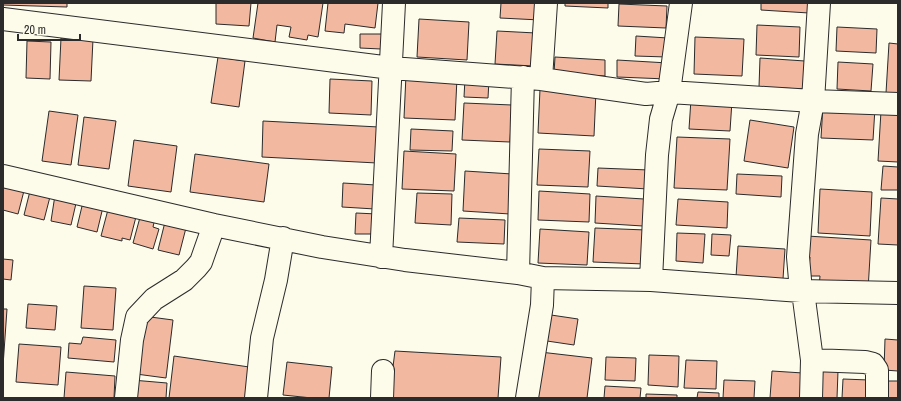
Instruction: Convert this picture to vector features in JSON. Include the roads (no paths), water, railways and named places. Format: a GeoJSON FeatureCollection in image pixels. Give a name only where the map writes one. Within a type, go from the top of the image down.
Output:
{"type":"FeatureCollection","features":[{"type":"Feature","properties":{"kind":"street"},"geometry":{"type":"LineString","coordinates":[[381,257],[394,3]]}},
{"type":"Feature","properties":{"kind":"street"},"geometry":{"type":"LineString","coordinates":[[518,273],[532,78],[546,3]]}},
{"type":"Feature","properties":{"kind":"street"},"geometry":{"type":"LineString","coordinates":[[651,280],[657,155],[661,118],[669,92],[681,3]]}},
{"type":"Feature","properties":{"kind":"street"},"geometry":{"type":"LineString","coordinates":[[811,398],[812,360],[804,299],[801,291],[798,257],[807,134],[813,101],[819,3]]}},
{"type":"Feature","properties":{"kind":"street"},"geometry":{"type":"LineString","coordinates":[[3,19],[391,68],[532,78],[646,94],[669,92],[813,101],[898,104]]}},
{"type":"Feature","properties":{"kind":"street"},"geometry":{"type":"LineString","coordinates":[[3,176],[214,225],[284,238],[322,247],[381,257],[518,273],[543,278],[651,280],[801,291],[898,293]]}},
{"type":"Feature","properties":{"kind":"street"},"geometry":{"type":"LineString","coordinates":[[126,398],[132,340],[137,317],[154,299],[184,280],[196,268],[201,262],[214,225]]}},
{"type":"Feature","properties":{"kind":"street"},"geometry":{"type":"LineString","coordinates":[[256,398],[262,338],[276,280],[284,238]]}},
{"type":"Feature","properties":{"kind":"street"},"geometry":{"type":"LineString","coordinates":[[527,398],[542,305],[543,278]]}},
{"type":"Feature","properties":{"kind":"street"},"geometry":{"type":"LineString","coordinates":[[812,360],[865,362],[873,364],[877,370],[877,398]]}},
{"type":"Feature","properties":{"kind":"street"},"geometry":{"type":"LineString","coordinates":[[382,398],[383,371]]}}]}
